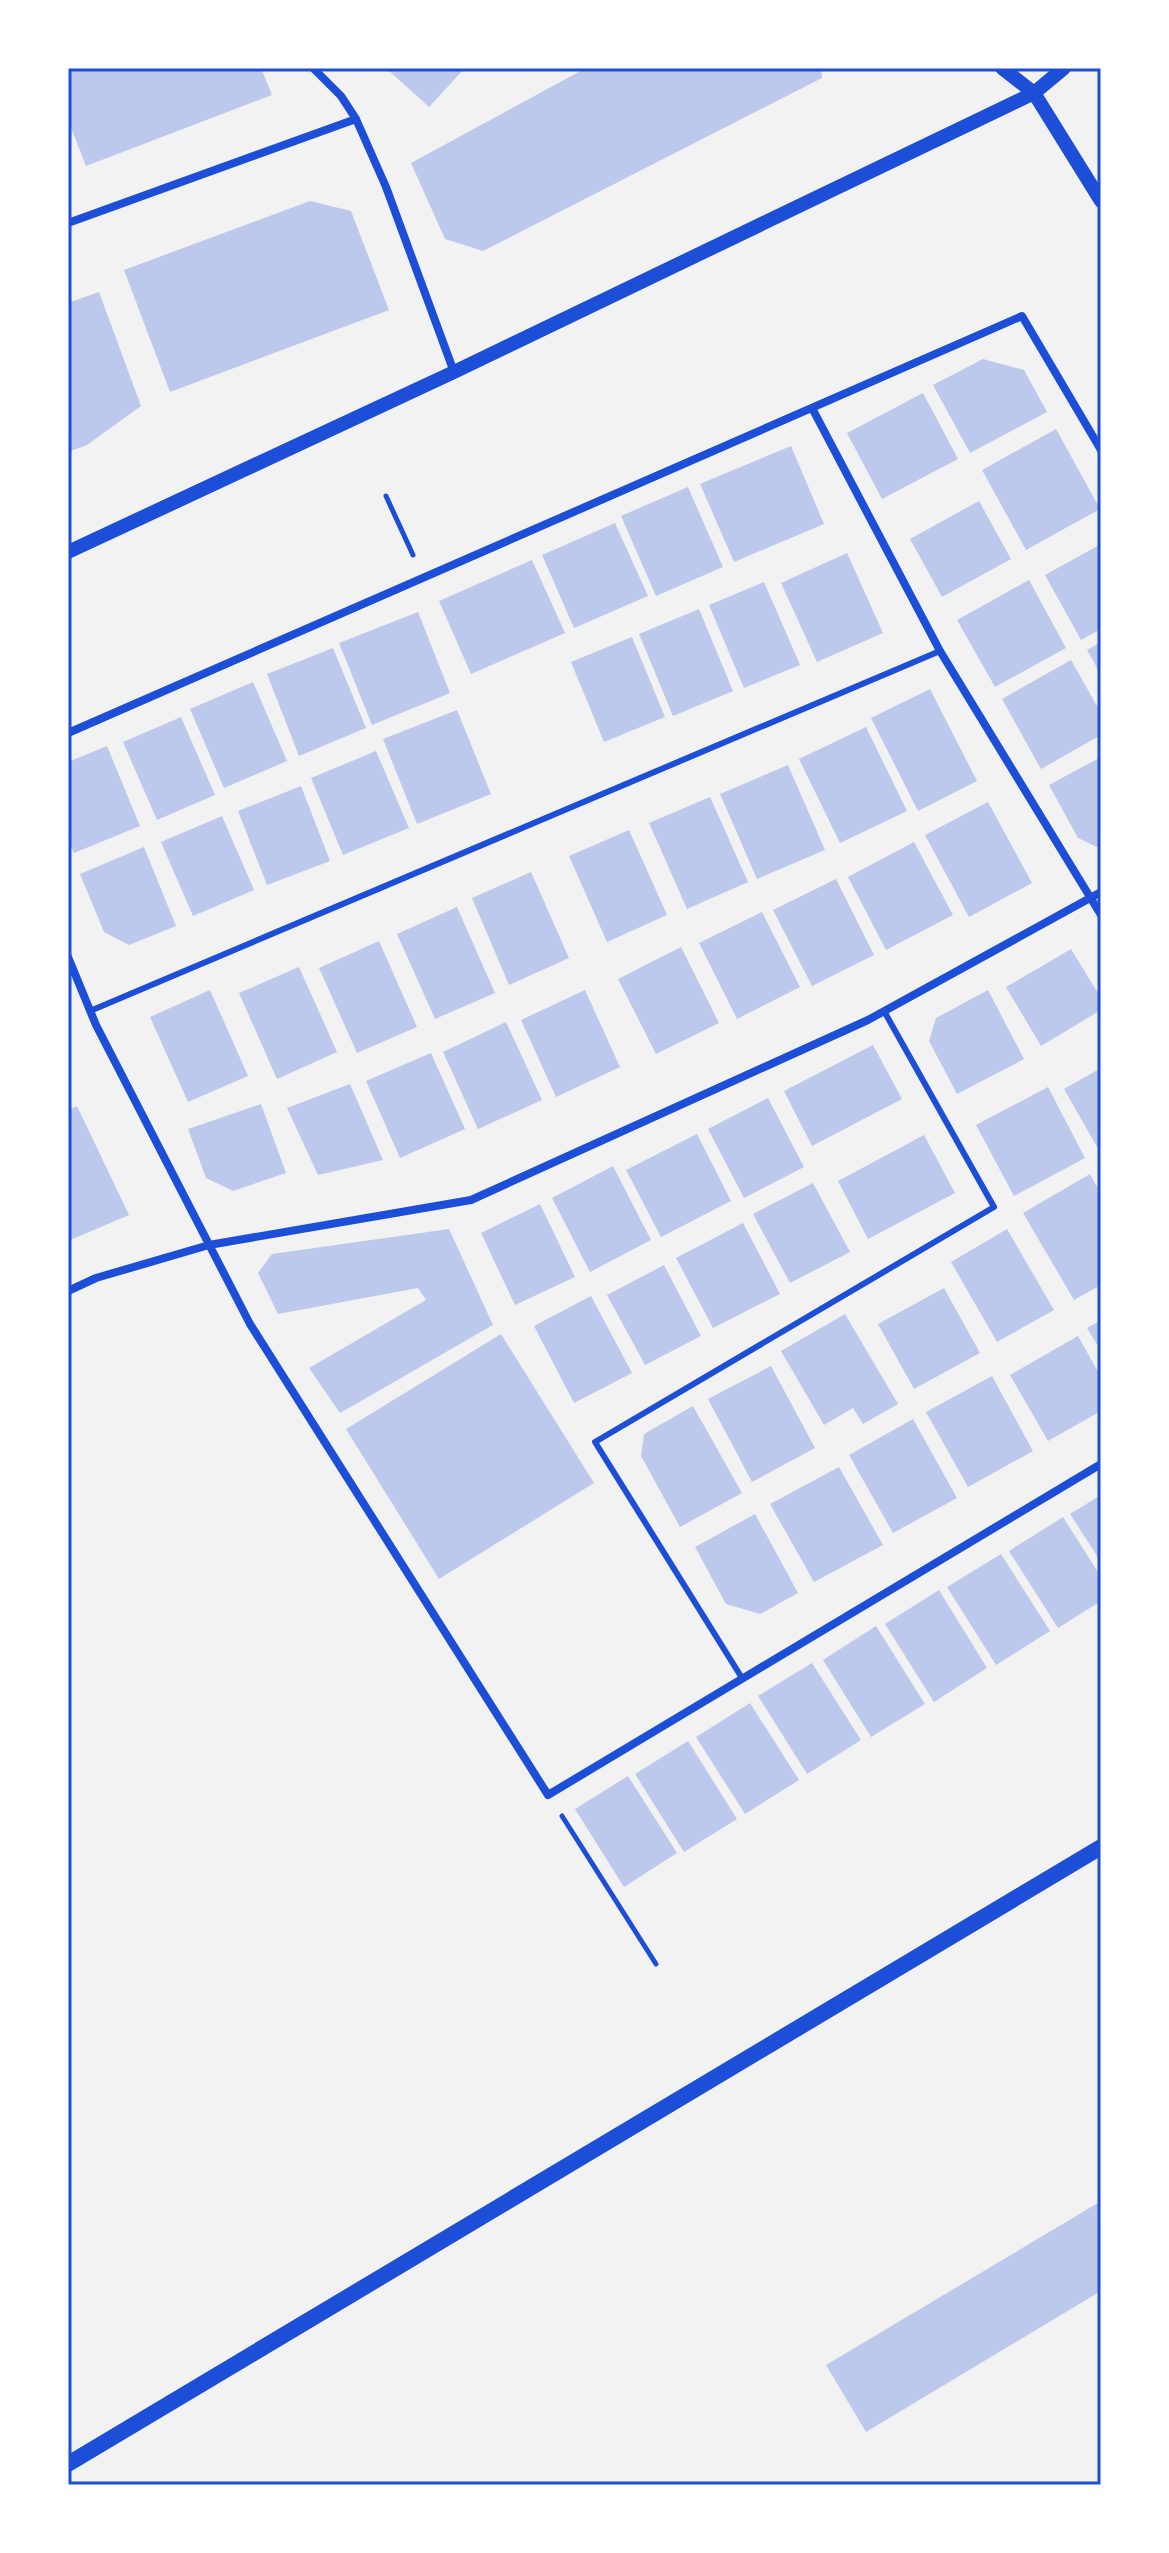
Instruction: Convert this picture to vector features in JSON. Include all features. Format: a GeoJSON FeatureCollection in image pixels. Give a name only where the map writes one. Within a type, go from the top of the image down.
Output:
{"type":"FeatureCollection","features":[{"type":"Feature","properties":{"kind":"main road"},"geometry":{"type":"LineString","coordinates":[[68,2464],[1101,1847]]}},
{"type":"Feature","properties":{"kind":"street"},"geometry":{"type":"LineString","coordinates":[[313,68],[341,96],[356,119],[386,187],[454,372]]}},
{"type":"Feature","properties":{"kind":"street"},"geometry":{"type":"LineString","coordinates":[[1002,68],[1034,93],[1101,201]]}},
{"type":"Feature","properties":{"kind":"street"},"geometry":{"type":"LineString","coordinates":[[68,552],[454,372],[1034,93],[1064,68]]}},
{"type":"Feature","properties":{"kind":"street"},"geometry":{"type":"LineString","coordinates":[[68,223],[356,119]]}},
{"type":"Feature","properties":{"kind":"street"},"geometry":{"type":"LineString","coordinates":[[68,733],[1022,316],[1101,450]]}},
{"type":"Feature","properties":{"kind":"street"},"geometry":{"type":"LineString","coordinates":[[812,408],[940,651],[1101,915]]}},
{"type":"Feature","properties":{"kind":"street"},"geometry":{"type":"LineString","coordinates":[[68,1291],[96,1278],[209,1245],[471,1200],[884,1011],[1101,892]]}},
{"type":"Feature","properties":{"kind":"street"},"geometry":{"type":"LineString","coordinates":[[68,957],[90,1011],[250,1324],[548,1795],[1101,1464]]}},
{"type":"Feature","properties":{"kind":"lane"},"geometry":{"type":"LineString","coordinates":[[90,1011],[940,651]]}},
{"type":"Feature","properties":{"kind":"lane"},"geometry":{"type":"LineString","coordinates":[[742,1678],[595,1442],[994,1207],[884,1011]]}},
{"type":"Feature","properties":{"kind":"path"},"geometry":{"type":"LineString","coordinates":[[386,496],[424,578]]}},
{"type":"Feature","properties":{"kind":"path"},"geometry":{"type":"LineString","coordinates":[[548,1795],[656,1964]]}},
{"type":"Feature","properties":{"kind":"building"},"geometry":{"type":"Polygon","coordinates":[[[68,68],[261,68],[272,95],[86,166],[68,120],[68,68]]]}},
{"type":"Feature","properties":{"kind":"building"},"geometry":{"type":"Polygon","coordinates":[[[386,68],[465,68],[429,107],[386,68]]]}},
{"type":"Feature","properties":{"kind":"building"},"geometry":{"type":"Polygon","coordinates":[[[586,68],[821,68],[822,78],[483,251],[445,239],[411,163],[586,68]]]}},
{"type":"Feature","properties":{"kind":"building"},"geometry":{"type":"Polygon","coordinates":[[[310,201],[351,211],[389,310],[170,392],[124,270],[310,201]]]}},
{"type":"Feature","properties":{"kind":"building"},"geometry":{"type":"Polygon","coordinates":[[[99,292],[141,406],[87,445],[68,452],[68,303],[99,292]]]}},
{"type":"Feature","properties":{"kind":"building"},"geometry":{"type":"Polygon","coordinates":[[[983,359],[1024,370],[1047,412],[970,453],[933,385],[983,359]]]}},
{"type":"Feature","properties":{"kind":"building"},"geometry":{"type":"Polygon","coordinates":[[[923,393],[958,459],[882,499],[847,433],[923,393]]]}},
{"type":"Feature","properties":{"kind":"building"},"geometry":{"type":"Polygon","coordinates":[[[1056,429],[1100,509],[1026,550],[982,470],[1056,429]]]}},
{"type":"Feature","properties":{"kind":"building"},"geometry":{"type":"Polygon","coordinates":[[[791,446],[824,524],[734,562],[700,484],[791,446]]]}},
{"type":"Feature","properties":{"kind":"building"},"geometry":{"type":"Polygon","coordinates":[[[688,487],[723,567],[656,596],[621,516],[688,487]]]}},
{"type":"Feature","properties":{"kind":"building"},"geometry":{"type":"Polygon","coordinates":[[[979,501],[1011,559],[942,597],[910,539],[979,501]]]}},
{"type":"Feature","properties":{"kind":"building"},"geometry":{"type":"Polygon","coordinates":[[[615,523],[648,596],[574,628],[542,555],[615,523]]]}},
{"type":"Feature","properties":{"kind":"building"},"geometry":{"type":"Polygon","coordinates":[[[1101,544],[1101,629],[1081,640],[1045,575],[1101,544]]]}},
{"type":"Feature","properties":{"kind":"building"},"geometry":{"type":"Polygon","coordinates":[[[847,553],[883,633],[817,662],[781,583],[847,553]]]}},
{"type":"Feature","properties":{"kind":"building"},"geometry":{"type":"Polygon","coordinates":[[[532,560],[565,633],[471,674],[439,601],[532,560]]]}},
{"type":"Feature","properties":{"kind":"building"},"geometry":{"type":"Polygon","coordinates":[[[1029,580],[1066,648],[995,687],[957,620],[1029,580]]]}},
{"type":"Feature","properties":{"kind":"building"},"geometry":{"type":"Polygon","coordinates":[[[764,582],[800,665],[744,688],[709,605],[764,582]]]}},
{"type":"Feature","properties":{"kind":"building"},"geometry":{"type":"Polygon","coordinates":[[[699,609],[733,691],[673,716],[639,634],[699,609]]]}},
{"type":"Feature","properties":{"kind":"building"},"geometry":{"type":"Polygon","coordinates":[[[418,612],[450,693],[372,725],[339,643],[418,612]]]}},
{"type":"Feature","properties":{"kind":"building"},"geometry":{"type":"Polygon","coordinates":[[[632,637],[665,717],[604,742],[571,662],[632,637]]]}},
{"type":"Feature","properties":{"kind":"building"},"geometry":{"type":"Polygon","coordinates":[[[1101,642],[1101,675],[1087,650],[1101,642]]]}},
{"type":"Feature","properties":{"kind":"building"},"geometry":{"type":"Polygon","coordinates":[[[333,648],[366,728],[299,756],[267,674],[333,648]]]}},
{"type":"Feature","properties":{"kind":"building"},"geometry":{"type":"Polygon","coordinates":[[[1071,660],[1101,713],[1101,735],[1041,769],[1002,699],[1071,660]]]}},
{"type":"Feature","properties":{"kind":"building"},"geometry":{"type":"Polygon","coordinates":[[[253,682],[287,761],[224,788],[190,709],[253,682]]]}},
{"type":"Feature","properties":{"kind":"building"},"geometry":{"type":"Polygon","coordinates":[[[930,689],[977,781],[918,811],[871,718],[930,689]]]}},
{"type":"Feature","properties":{"kind":"building"},"geometry":{"type":"Polygon","coordinates":[[[457,710],[491,794],[417,824],[383,739],[457,710]]]}},
{"type":"Feature","properties":{"kind":"building"},"geometry":{"type":"Polygon","coordinates":[[[181,717],[215,795],[157,820],[123,742],[181,717]]]}},
{"type":"Feature","properties":{"kind":"building"},"geometry":{"type":"Polygon","coordinates":[[[866,727],[907,811],[840,843],[799,759],[866,727]]]}},
{"type":"Feature","properties":{"kind":"building"},"geometry":{"type":"Polygon","coordinates":[[[107,746],[140,826],[74,853],[68,840],[68,762],[107,746]]]}},
{"type":"Feature","properties":{"kind":"building"},"geometry":{"type":"Polygon","coordinates":[[[376,751],[409,828],[343,855],[311,778],[376,751]]]}},
{"type":"Feature","properties":{"kind":"building"},"geometry":{"type":"Polygon","coordinates":[[[1101,757],[1101,849],[1078,838],[1049,785],[1101,757]]]}},
{"type":"Feature","properties":{"kind":"building"},"geometry":{"type":"Polygon","coordinates":[[[788,765],[825,850],[757,879],[720,794],[788,765]]]}},
{"type":"Feature","properties":{"kind":"building"},"geometry":{"type":"Polygon","coordinates":[[[301,786],[330,861],[267,885],[238,811],[301,786]]]}},
{"type":"Feature","properties":{"kind":"building"},"geometry":{"type":"Polygon","coordinates":[[[710,797],[748,882],[687,909],[649,823],[710,797]]]}},
{"type":"Feature","properties":{"kind":"building"},"geometry":{"type":"Polygon","coordinates":[[[988,802],[1032,883],[969,917],[925,835],[988,802]]]}},
{"type":"Feature","properties":{"kind":"building"},"geometry":{"type":"Polygon","coordinates":[[[222,816],[254,890],[193,916],[161,842],[222,816]]]}},
{"type":"Feature","properties":{"kind":"building"},"geometry":{"type":"Polygon","coordinates":[[[629,830],[667,915],[607,942],[569,856],[629,830]]]}},
{"type":"Feature","properties":{"kind":"building"},"geometry":{"type":"Polygon","coordinates":[[[914,842],[953,915],[886,950],[848,877],[914,842]]]}},
{"type":"Feature","properties":{"kind":"building"},"geometry":{"type":"Polygon","coordinates":[[[144,847],[176,926],[129,945],[104,932],[80,874],[144,847]]]}},
{"type":"Feature","properties":{"kind":"building"},"geometry":{"type":"Polygon","coordinates":[[[531,872],[569,958],[509,985],[472,898],[531,872]]]}},
{"type":"Feature","properties":{"kind":"building"},"geometry":{"type":"Polygon","coordinates":[[[836,879],[874,955],[812,986],[773,910],[836,879]]]}},
{"type":"Feature","properties":{"kind":"building"},"geometry":{"type":"Polygon","coordinates":[[[457,907],[495,993],[435,1019],[397,934],[457,907]]]}},
{"type":"Feature","properties":{"kind":"building"},"geometry":{"type":"Polygon","coordinates":[[[762,912],[800,987],[737,1019],[699,943],[762,912]]]}},
{"type":"Feature","properties":{"kind":"building"},"geometry":{"type":"Polygon","coordinates":[[[379,941],[417,1027],[357,1053],[319,968],[379,941]]]}},
{"type":"Feature","properties":{"kind":"building"},"geometry":{"type":"Polygon","coordinates":[[[681,947],[719,1023],[656,1054],[618,979],[681,947]]]}},
{"type":"Feature","properties":{"kind":"building"},"geometry":{"type":"Polygon","coordinates":[[[1071,949],[1101,998],[1101,1010],[1041,1046],[1006,987],[1071,949]]]}},
{"type":"Feature","properties":{"kind":"building"},"geometry":{"type":"Polygon","coordinates":[[[299,967],[337,1052],[277,1079],[239,993],[299,967]]]}},
{"type":"Feature","properties":{"kind":"building"},"geometry":{"type":"Polygon","coordinates":[[[210,990],[248,1076],[188,1102],[150,1017],[210,990]]]}},
{"type":"Feature","properties":{"kind":"building"},"geometry":{"type":"Polygon","coordinates":[[[585,990],[620,1067],[556,1097],[521,1020],[585,990]]]}},
{"type":"Feature","properties":{"kind":"building"},"geometry":{"type":"Polygon","coordinates":[[[988,990],[1024,1059],[957,1094],[929,1041],[936,1018],[988,990]]]}},
{"type":"Feature","properties":{"kind":"building"},"geometry":{"type":"Polygon","coordinates":[[[506,1022],[542,1100],[478,1129],[443,1052],[506,1022]]]}},
{"type":"Feature","properties":{"kind":"building"},"geometry":{"type":"Polygon","coordinates":[[[873,1045],[902,1099],[812,1146],[784,1091],[873,1045]]]}},
{"type":"Feature","properties":{"kind":"building"},"geometry":{"type":"Polygon","coordinates":[[[431,1053],[465,1129],[400,1158],[366,1081],[431,1053]]]}},
{"type":"Feature","properties":{"kind":"building"},"geometry":{"type":"Polygon","coordinates":[[[1101,1068],[1101,1154],[1064,1089],[1101,1068]]]}},
{"type":"Feature","properties":{"kind":"building"},"geometry":{"type":"Polygon","coordinates":[[[350,1084],[383,1160],[318,1175],[287,1108],[350,1084]]]}},
{"type":"Feature","properties":{"kind":"building"},"geometry":{"type":"Polygon","coordinates":[[[1048,1087],[1085,1158],[1014,1196],[976,1125],[1048,1087]]]}},
{"type":"Feature","properties":{"kind":"building"},"geometry":{"type":"Polygon","coordinates":[[[768,1098],[804,1167],[744,1198],[708,1129],[768,1098]]]}},
{"type":"Feature","properties":{"kind":"building"},"geometry":{"type":"Polygon","coordinates":[[[261,1104],[286,1173],[233,1191],[206,1178],[188,1129],[261,1104]]]}},
{"type":"Feature","properties":{"kind":"building"},"geometry":{"type":"Polygon","coordinates":[[[77,1106],[129,1215],[68,1241],[68,1110],[77,1106]]]}},
{"type":"Feature","properties":{"kind":"building"},"geometry":{"type":"Polygon","coordinates":[[[697,1134],[731,1201],[661,1237],[626,1170],[697,1134]]]}},
{"type":"Feature","properties":{"kind":"building"},"geometry":{"type":"Polygon","coordinates":[[[924,1135],[955,1193],[868,1239],[838,1181],[924,1135]]]}},
{"type":"Feature","properties":{"kind":"building"},"geometry":{"type":"Polygon","coordinates":[[[613,1166],[651,1240],[590,1272],[552,1198],[613,1166]]]}},
{"type":"Feature","properties":{"kind":"building"},"geometry":{"type":"Polygon","coordinates":[[[1090,1174],[1101,1194],[1101,1285],[1074,1300],[1023,1213],[1090,1174]]]}},
{"type":"Feature","properties":{"kind":"building"},"geometry":{"type":"Polygon","coordinates":[[[813,1183],[850,1252],[790,1283],[753,1214],[813,1183]]]}},
{"type":"Feature","properties":{"kind":"building"},"geometry":{"type":"Polygon","coordinates":[[[540,1204],[575,1277],[515,1305],[481,1233],[540,1204]]]}},
{"type":"Feature","properties":{"kind":"building"},"geometry":{"type":"Polygon","coordinates":[[[743,1223],[780,1294],[713,1328],[676,1258],[743,1223]]]}},
{"type":"Feature","properties":{"kind":"building"},"geometry":{"type":"Polygon","coordinates":[[[449,1229],[493,1325],[340,1413],[309,1368],[426,1300],[418,1288],[278,1314],[258,1273],[272,1254],[449,1229]]]}},
{"type":"Feature","properties":{"kind":"building"},"geometry":{"type":"Polygon","coordinates":[[[1007,1229],[1054,1310],[997,1342],[951,1262],[1007,1229]]]}},
{"type":"Feature","properties":{"kind":"building"},"geometry":{"type":"Polygon","coordinates":[[[664,1265],[701,1336],[645,1365],[607,1295],[664,1265]]]}},
{"type":"Feature","properties":{"kind":"building"},"geometry":{"type":"Polygon","coordinates":[[[944,1288],[980,1353],[914,1389],[878,1324],[944,1288]]]}},
{"type":"Feature","properties":{"kind":"building"},"geometry":{"type":"Polygon","coordinates":[[[591,1296],[632,1373],[574,1403],[534,1326],[591,1296]]]}},
{"type":"Feature","properties":{"kind":"building"},"geometry":{"type":"Polygon","coordinates":[[[845,1314],[898,1404],[863,1424],[853,1408],[824,1425],[781,1351],[845,1314]]]}},
{"type":"Feature","properties":{"kind":"building"},"geometry":{"type":"Polygon","coordinates":[[[1101,1320],[1101,1351],[1087,1328],[1101,1320]]]}},
{"type":"Feature","properties":{"kind":"building"},"geometry":{"type":"Polygon","coordinates":[[[501,1334],[594,1483],[439,1579],[346,1429],[501,1334]]]}},
{"type":"Feature","properties":{"kind":"building"},"geometry":{"type":"Polygon","coordinates":[[[1078,1336],[1101,1377],[1101,1411],[1048,1441],[1010,1375],[1078,1336]]]}},
{"type":"Feature","properties":{"kind":"building"},"geometry":{"type":"Polygon","coordinates":[[[771,1366],[815,1448],[752,1482],[708,1399],[771,1366]]]}},
{"type":"Feature","properties":{"kind":"building"},"geometry":{"type":"Polygon","coordinates":[[[992,1376],[1033,1451],[968,1487],[926,1412],[992,1376]]]}},
{"type":"Feature","properties":{"kind":"building"},"geometry":{"type":"Polygon","coordinates":[[[693,1406],[742,1493],[680,1527],[641,1456],[644,1434],[693,1406]]]}},
{"type":"Feature","properties":{"kind":"building"},"geometry":{"type":"Polygon","coordinates":[[[913,1419],[957,1498],[893,1533],[849,1455],[913,1419]]]}},
{"type":"Feature","properties":{"kind":"building"},"geometry":{"type":"Polygon","coordinates":[[[839,1467],[883,1545],[814,1582],[770,1504],[839,1467]]]}},
{"type":"Feature","properties":{"kind":"building"},"geometry":{"type":"Polygon","coordinates":[[[1101,1495],[1101,1562],[1070,1514],[1101,1495]]]}},
{"type":"Feature","properties":{"kind":"building"},"geometry":{"type":"Polygon","coordinates":[[[755,1514],[798,1593],[760,1614],[726,1604],[695,1547],[755,1514]]]}},
{"type":"Feature","properties":{"kind":"building"},"geometry":{"type":"Polygon","coordinates":[[[1063,1517],[1101,1577],[1101,1601],[1058,1628],[1009,1551],[1063,1517]]]}},
{"type":"Feature","properties":{"kind":"building"},"geometry":{"type":"Polygon","coordinates":[[[1001,1554],[1050,1631],[996,1665],[947,1587],[1001,1554]]]}},
{"type":"Feature","properties":{"kind":"building"},"geometry":{"type":"Polygon","coordinates":[[[939,1590],[987,1668],[934,1702],[885,1624],[939,1590]]]}},
{"type":"Feature","properties":{"kind":"building"},"geometry":{"type":"Polygon","coordinates":[[[876,1626],[925,1704],[871,1737],[823,1660],[876,1626]]]}},
{"type":"Feature","properties":{"kind":"building"},"geometry":{"type":"Polygon","coordinates":[[[812,1663],[861,1740],[807,1774],[758,1696],[812,1663]]]}},
{"type":"Feature","properties":{"kind":"building"},"geometry":{"type":"Polygon","coordinates":[[[750,1703],[799,1780],[745,1814],[696,1737],[750,1703]]]}},
{"type":"Feature","properties":{"kind":"building"},"geometry":{"type":"Polygon","coordinates":[[[688,1741],[737,1819],[684,1852],[635,1774],[688,1741]]]}},
{"type":"Feature","properties":{"kind":"building"},"geometry":{"type":"Polygon","coordinates":[[[628,1776],[677,1853],[624,1887],[575,1809],[628,1776]]]}},
{"type":"Feature","properties":{"kind":"building"},"geometry":{"type":"Polygon","coordinates":[[[1098,2203],[1101,2208],[1101,2291],[866,2432],[826,2365],[1098,2203]]]}}]}
